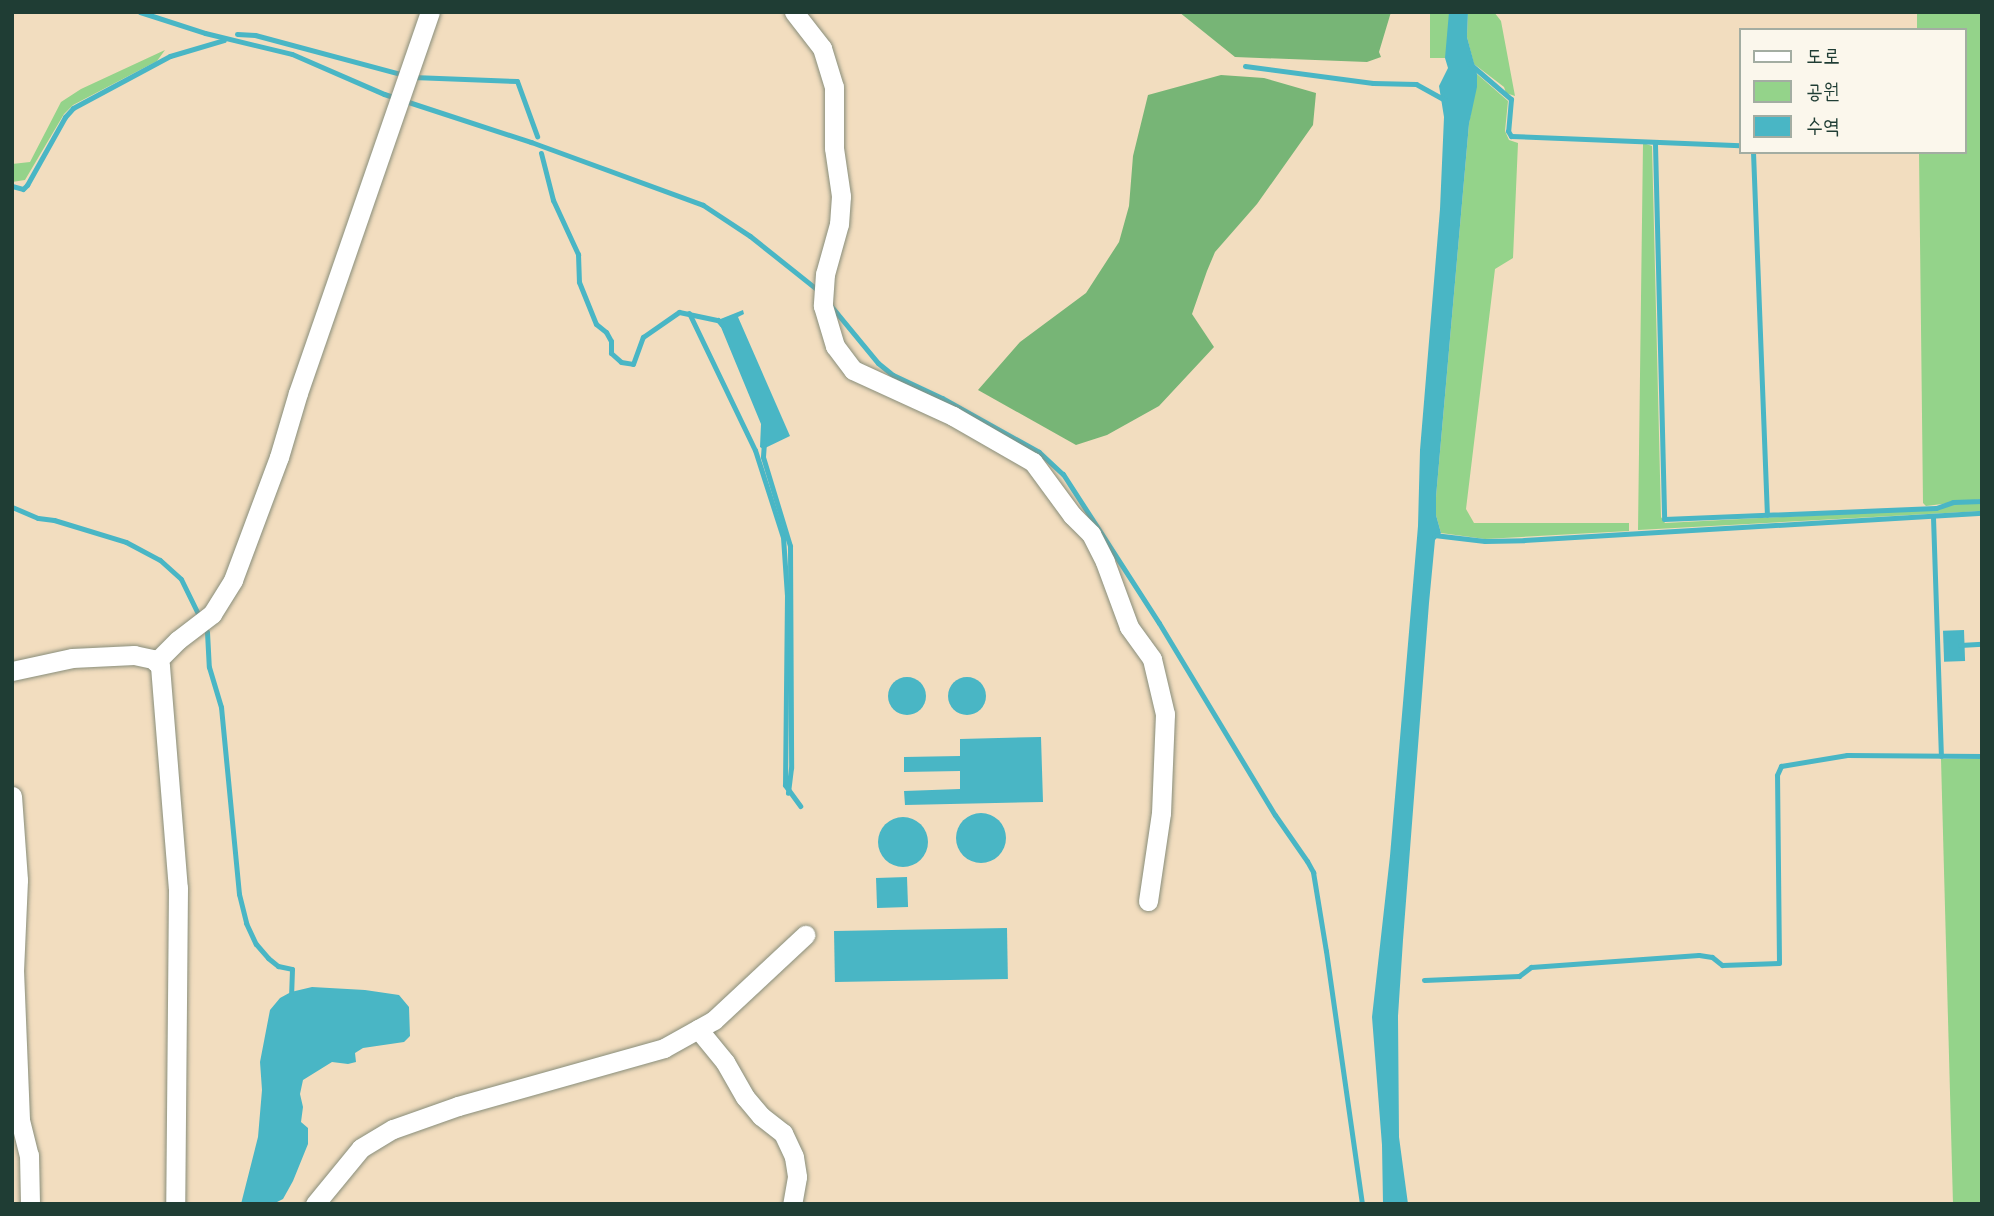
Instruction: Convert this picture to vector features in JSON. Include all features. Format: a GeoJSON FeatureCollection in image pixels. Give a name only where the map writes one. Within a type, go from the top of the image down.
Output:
{"type":"FeatureCollection","features":[{"type":"Feature","properties":{"kind":"street"},"geometry":{"type":"LineString","coordinates":[[156,662],[178,640],[212,614],[233,580],[279,457],[298,393],[430,12]]}},
{"type":"Feature","properties":{"kind":"street"},"geometry":{"type":"LineString","coordinates":[[794,12],[822,48],[834,87],[840,215],[825,274],[823,306],[835,346],[853,370],[953,416],[1034,462],[1072,515],[1091,534],[1129,627],[1152,659],[1165,715],[1161,813],[1148,901]]}},
{"type":"Feature","properties":{"kind":"street"},"geometry":{"type":"LineString","coordinates":[[12,671],[72,658],[134,655],[156,662],[163,677],[178,888],[176,1204]]}},
{"type":"Feature","properties":{"kind":"street"},"geometry":{"type":"LineString","coordinates":[[12,796],[18,880],[14,971],[20,1120],[29,1155],[30,1204]]}},
{"type":"Feature","properties":{"kind":"street"},"geometry":{"type":"LineString","coordinates":[[315,1204],[361,1148],[393,1129],[458,1106],[664,1048],[714,1020],[805,935]]}},
{"type":"Feature","properties":{"kind":"street"},"geometry":{"type":"LineString","coordinates":[[698,1029],[725,1062],[761,1116],[783,1133],[794,1157],[797,1177],[792,1204]]}},
{"type":"Feature","properties":{"kind":"green space"},"geometry":{"type":"Polygon","coordinates":[[[1179,12],[1391,12],[1379,52],[1381,57],[1367,62],[1235,57],[1179,12]]]}},
{"type":"Feature","properties":{"kind":"green space"},"geometry":{"type":"Polygon","coordinates":[[[1430,12],[1449,12],[1449,58],[1430,58],[1430,12]]]}},
{"type":"Feature","properties":{"kind":"green space"},"geometry":{"type":"Polygon","coordinates":[[[1468,12],[1494,12],[1501,21],[1515,96],[1506,93],[1504,87],[1474,64],[1467,37],[1468,12]]]}},
{"type":"Feature","properties":{"kind":"green space"},"geometry":{"type":"Polygon","coordinates":[[[1917,12],[1982,12],[1982,499],[1926,506],[1923,503],[1919,154],[1966,154],[1966,28],[1917,28],[1917,12]]]}},
{"type":"Feature","properties":{"kind":"green space"},"geometry":{"type":"Polygon","coordinates":[[[165,50],[157,61],[73,105],[64,114],[25,180],[12,182],[12,164],[30,162],[61,102],[81,89],[165,50]]]}},
{"type":"Feature","properties":{"kind":"green space"},"geometry":{"type":"Polygon","coordinates":[[[1477,74],[1508,101],[1505,131],[1509,140],[1518,143],[1513,258],[1495,269],[1466,509],[1474,523],[1629,523],[1629,531],[1485,539],[1441,533],[1436,515],[1436,497],[1469,124],[1477,74]]]}},
{"type":"Feature","properties":{"kind":"green space"},"geometry":{"type":"Polygon","coordinates":[[[1221,75],[1264,78],[1316,93],[1313,125],[1257,204],[1215,252],[1207,271],[1192,314],[1214,347],[1159,406],[1107,435],[1076,445],[978,390],[1020,342],[1086,293],[1119,242],[1129,206],[1133,156],[1148,95],[1221,75]]]}},
{"type":"Feature","properties":{"kind":"green space"},"geometry":{"type":"Polygon","coordinates":[[[1643,143],[1652,146],[1661,517],[1665,523],[1937,509],[1954,504],[1982,503],[1982,511],[1638,530],[1643,143]]]}},
{"type":"Feature","properties":{"kind":"green space"},"geometry":{"type":"Polygon","coordinates":[[[1941,759],[1982,759],[1982,1204],[1953,1204],[1941,759]]]}},
{"type":"Feature","properties":{"kind":"water"},"geometry":{"type":"Polygon","coordinates":[[[1449,12],[1468,12],[1467,37],[1477,74],[1477,87],[1469,124],[1436,497],[1436,515],[1441,533],[1435,540],[1429,603],[1398,1016],[1399,1137],[1408,1204],[1383,1204],[1382,1145],[1372,1017],[1390,856],[1418,526],[1420,450],[1440,209],[1444,117],[1439,86],[1448,68],[1445,58],[1449,12]]]}},
{"type":"Feature","properties":{"kind":"water"},"geometry":{"type":"Polygon","coordinates":[[[743,310],[744,314],[738,317],[790,436],[763,449],[760,447],[761,424],[718,320],[743,310]]]}},
{"type":"Feature","properties":{"kind":"water"},"geometry":{"type":"Polygon","coordinates":[[[1964,630],[1965,661],[1944,662],[1943,631],[1964,630]]]}},
{"type":"Feature","properties":{"kind":"water"},"geometry":{"type":"Polygon","coordinates":[[[907,677],[921,682],[926,696],[921,710],[907,715],[893,710],[888,696],[893,682],[907,677]]]}},
{"type":"Feature","properties":{"kind":"water"},"geometry":{"type":"Polygon","coordinates":[[[967,677],[981,682],[986,696],[981,710],[967,715],[953,710],[948,696],[953,682],[967,677]]]}},
{"type":"Feature","properties":{"kind":"water"},"geometry":{"type":"Polygon","coordinates":[[[1041,737],[1043,802],[905,805],[904,791],[960,789],[960,771],[904,772],[904,757],[960,756],[960,739],[1041,737]]]}},
{"type":"Feature","properties":{"kind":"water"},"geometry":{"type":"Polygon","coordinates":[[[981,813],[999,820],[1006,838],[999,856],[981,863],[963,856],[956,838],[963,820],[981,813]]]}},
{"type":"Feature","properties":{"kind":"water"},"geometry":{"type":"Polygon","coordinates":[[[903,817],[921,824],[928,842],[921,860],[903,867],[885,860],[878,842],[885,824],[903,817]]]}},
{"type":"Feature","properties":{"kind":"water"},"geometry":{"type":"Polygon","coordinates":[[[907,877],[908,907],[877,908],[876,878],[907,877]]]}},
{"type":"Feature","properties":{"kind":"water"},"geometry":{"type":"Polygon","coordinates":[[[1007,928],[1008,979],[835,982],[834,931],[1007,928]]]}},
{"type":"Feature","properties":{"kind":"water"},"geometry":{"type":"Polygon","coordinates":[[[312,987],[399,995],[409,1007],[410,1036],[404,1042],[363,1048],[355,1053],[356,1062],[332,1062],[303,1080],[300,1094],[303,1107],[301,1122],[308,1128],[308,1144],[293,1181],[283,1199],[273,1204],[241,1204],[258,1137],[262,1090],[260,1062],[270,1010],[280,998],[312,987]]]}},
{"type":"Feature","properties":{"kind":"waterway"},"geometry":{"type":"LineString","coordinates":[[140,12],[205,33],[292,54],[384,94],[531,142],[703,205],[750,236],[819,291]]}},
{"type":"Feature","properties":{"kind":"waterway"},"geometry":{"type":"LineString","coordinates":[[237,34],[255,35],[404,75]]}},
{"type":"Feature","properties":{"kind":"waterway"},"geometry":{"type":"LineString","coordinates":[[12,186],[23,189],[27,185],[65,117],[73,108],[170,56],[224,40]]}},
{"type":"Feature","properties":{"kind":"waterway"},"geometry":{"type":"LineString","coordinates":[[1470,64],[1511,99],[1508,131],[1511,136],[1738,145]]}},
{"type":"Feature","properties":{"kind":"waterway"},"geometry":{"type":"LineString","coordinates":[[1245,66],[1373,83],[1416,84],[1445,100]]}},
{"type":"Feature","properties":{"kind":"waterway"},"geometry":{"type":"LineString","coordinates":[[413,77],[517,81],[537,136]]}},
{"type":"Feature","properties":{"kind":"waterway"},"geometry":{"type":"LineString","coordinates":[[1655,144],[1664,519],[1936,508],[1953,502],[1982,501]]}},
{"type":"Feature","properties":{"kind":"waterway"},"geometry":{"type":"LineString","coordinates":[[541,153],[553,200],[578,254],[579,282],[596,324],[606,332],[611,341],[611,353],[621,362],[633,364],[643,337],[679,312],[718,320],[722,325]]}},
{"type":"Feature","properties":{"kind":"waterway"},"geometry":{"type":"LineString","coordinates":[[1753,154],[1767,515]]}},
{"type":"Feature","properties":{"kind":"waterway"},"geometry":{"type":"LineString","coordinates":[[831,306],[878,363],[893,375],[942,398],[1039,452],[1063,474],[1159,623],[1275,815],[1307,861],[1313,872],[1326,951],[1362,1204]]}},
{"type":"Feature","properties":{"kind":"waterway"},"geometry":{"type":"LineString","coordinates":[[689,313],[755,450],[783,537],[787,595],[785,785],[800,806]]}},
{"type":"Feature","properties":{"kind":"waterway"},"geometry":{"type":"LineString","coordinates":[[764,442],[763,457],[790,546],[791,768],[788,793]]}},
{"type":"Feature","properties":{"kind":"waterway"},"geometry":{"type":"LineString","coordinates":[[12,507],[38,518],[54,520],[126,542],[160,560],[181,579],[207,632],[209,667],[221,707],[239,894],[246,923],[256,944],[268,958],[278,966],[292,969],[291,992]]}},
{"type":"Feature","properties":{"kind":"waterway"},"geometry":{"type":"LineString","coordinates":[[1434,535],[1485,541],[1524,540],[1982,513]]}},
{"type":"Feature","properties":{"kind":"waterway"},"geometry":{"type":"LineString","coordinates":[[1933,517],[1941,756]]}},
{"type":"Feature","properties":{"kind":"waterway"},"geometry":{"type":"LineString","coordinates":[[1960,645],[1982,644]]}},
{"type":"Feature","properties":{"kind":"waterway"},"geometry":{"type":"LineString","coordinates":[[1424,980],[1519,976],[1531,967],[1699,955],[1712,957],[1722,965],[1779,963],[1777,775],[1781,766],[1847,755],[1982,756]]}}]}
